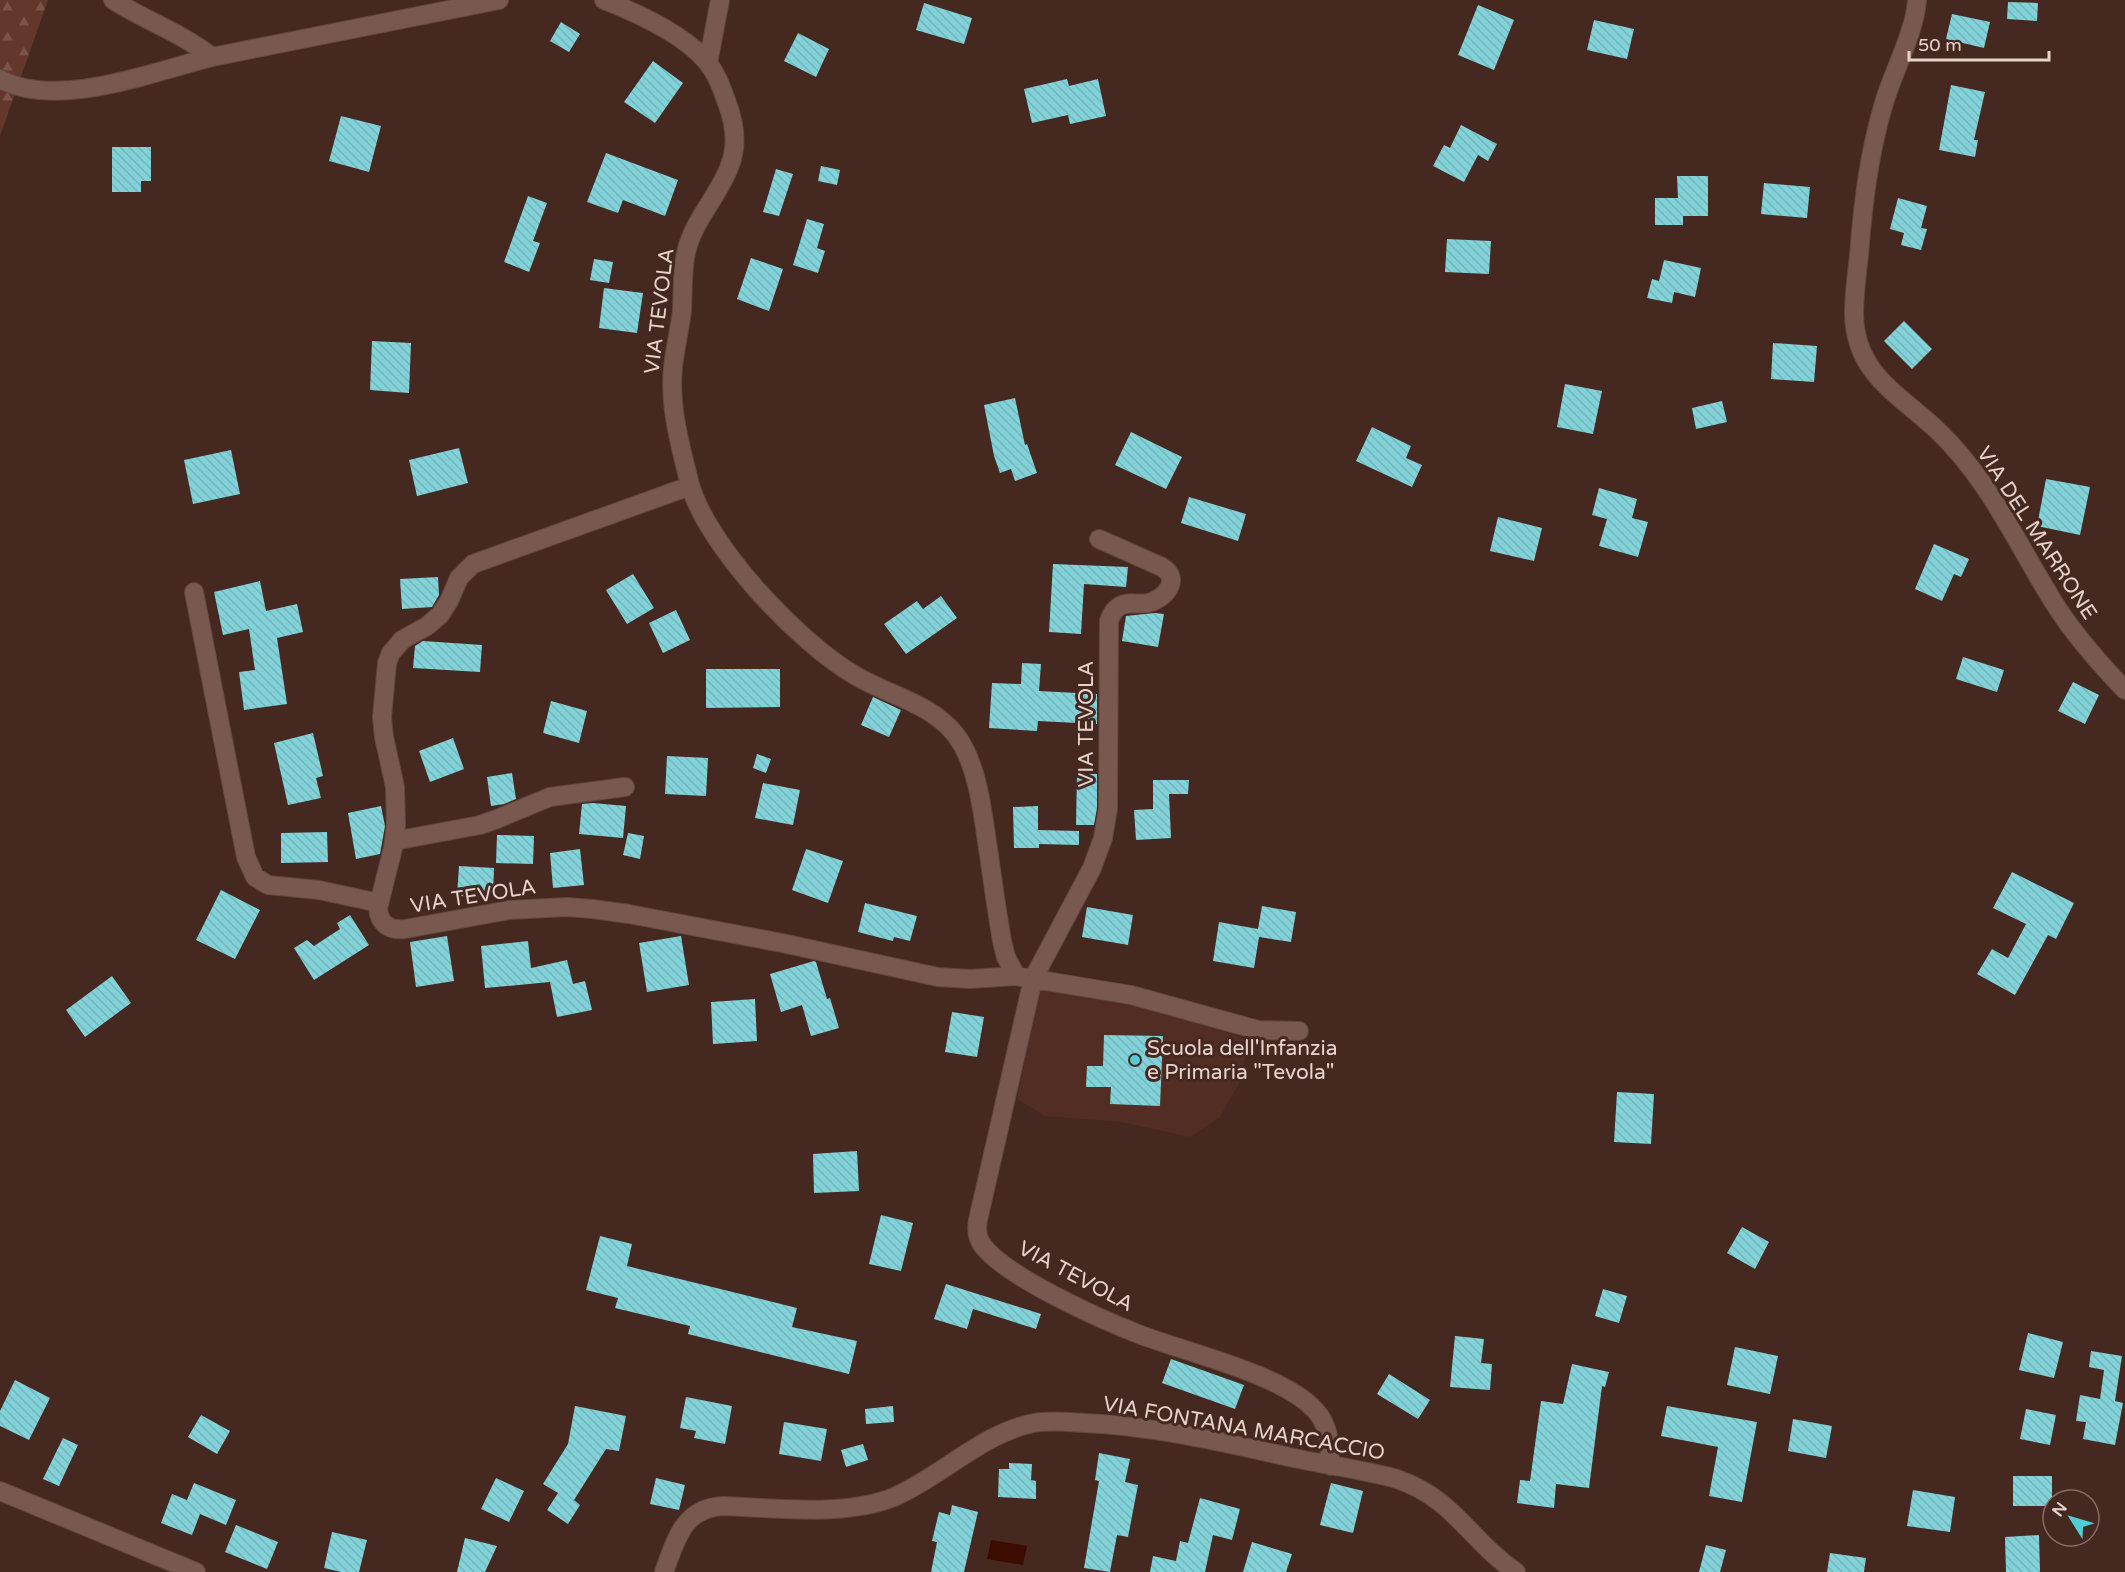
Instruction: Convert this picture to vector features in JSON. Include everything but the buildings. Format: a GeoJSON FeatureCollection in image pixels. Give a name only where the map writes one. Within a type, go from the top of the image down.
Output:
{"type":"FeatureCollection","features":[{"type":"Feature","properties":{"kind":"street"},"geometry":{"type":"LineString","coordinates":[[113,0],[138,15],[176,32],[212,57]]}},
{"type":"Feature","properties":{"kind":"street"},"geometry":{"type":"LineString","coordinates":[[0,79],[18,87],[36,90],[75,90],[212,57],[500,0]]}},
{"type":"Feature","properties":{"kind":"street","name":"VIA TEVOLA"},"geometry":{"type":"LineString","coordinates":[[604,0],[676,36],[693,48],[708,63],[718,80],[734,125],[735,141],[727,172],[694,230],[684,264],[672,387],[675,420],[690,486],[711,528],[738,567],[762,595],[814,647],[858,677],[926,709],[942,720],[957,737],[974,775],[1006,957],[1025,977]]}},
{"type":"Feature","properties":{"kind":"street"},"geometry":{"type":"LineString","coordinates":[[708,63],[720,0]]}},
{"type":"Feature","properties":{"kind":"street","name":"VIA DEL MARRONE"},"geometry":{"type":"LineString","coordinates":[[1917,0],[1914,18],[1884,104],[1866,182],[1854,312],[1859,345],[1869,366],[1880,381],[1937,430],[1974,472],[2001,510],[2045,588],[2075,634],[2125,690]]}},
{"type":"Feature","properties":{"kind":"street","name":"VIA TEVOLA"},"geometry":{"type":"LineString","coordinates":[[690,486],[473,564],[462,574],[449,601],[437,618],[402,640],[395,648],[386,669],[382,717],[395,787],[394,841],[379,903],[378,911],[381,921],[390,928],[399,930],[493,912],[537,908],[578,908],[629,914],[867,960],[938,977],[970,979],[1025,977],[1131,995],[1258,1030],[1299,1031]]}},
{"type":"Feature","properties":{"kind":"street","name":"VIA TEVOLA"},"geometry":{"type":"LineString","coordinates":[[1099,539],[1162,567],[1171,574],[1172,579],[1167,591],[1156,600],[1147,603],[1122,604],[1110,617],[1108,627],[1108,810],[1105,829],[1092,868],[1025,977],[978,1220],[979,1240],[989,1252],[1019,1274],[1094,1314],[1143,1336],[1262,1378],[1298,1396],[1314,1409],[1323,1422],[1328,1435],[1330,1466]]}},
{"type":"Feature","properties":{"kind":"street"},"geometry":{"type":"LineString","coordinates":[[194,592],[246,858],[252,872],[259,880],[273,886],[319,890],[379,903]]}},
{"type":"Feature","properties":{"kind":"street"},"geometry":{"type":"LineString","coordinates":[[394,841],[480,825],[550,797],[626,788]]}},
{"type":"Feature","properties":{"kind":"street","name":"VIA FONTANA MARCACCIO"},"geometry":{"type":"LineString","coordinates":[[664,1572],[681,1530],[689,1520],[704,1509],[723,1506],[844,1508],[870,1505],[921,1484],[997,1436],[1022,1426],[1041,1422],[1096,1423],[1134,1427],[1220,1442],[1388,1477],[1421,1488],[1451,1510],[1502,1562],[1516,1572]]}},
{"type":"Feature","properties":{"kind":"street"},"geometry":{"type":"LineString","coordinates":[[0,1491],[196,1572]]}},
{"type":"Feature","properties":{"kind":"shaded area","name":"Scuola dell'Infanzia e Primaria \"Tevola\""},"geometry":{"type":"Polygon","coordinates":[[[1040,989],[1133,998],[1248,1040],[1241,1080],[1220,1117],[1190,1137],[1121,1122],[1045,1116],[1017,1099],[1040,989]]]}},
{"type":"Feature","properties":{"kind":"shaded area"},"geometry":{"type":"Polygon","coordinates":[[[991,1540],[1027,1546],[1023,1565],[987,1559],[991,1540]]]}},
{"type":"Feature","properties":{"kind":"green space"},"geometry":{"type":"Polygon","coordinates":[[[0,0],[48,0],[0,136],[0,0]]]}},
{"type":"Feature","properties":{"kind":"place","name":"Scuola dell'Infanzia e Primaria \"Tevola\""},"geometry":{"type":"Point","coordinates":[1135,1060]}}]}
